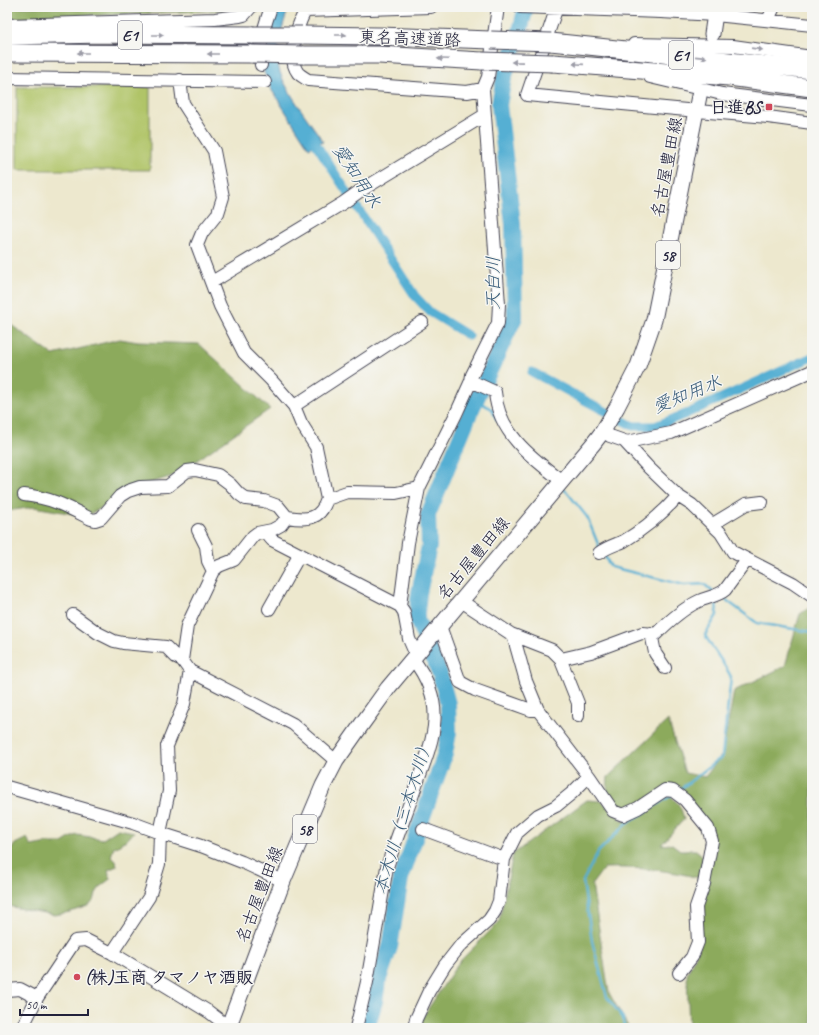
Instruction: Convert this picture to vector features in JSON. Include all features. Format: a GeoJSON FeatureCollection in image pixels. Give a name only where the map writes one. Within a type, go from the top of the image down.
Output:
{"type":"FeatureCollection","features":[{"type":"Feature","properties":{"kind":"highway","name":"東名高速道路"},"geometry":{"type":"LineString","coordinates":[[7,36],[103,34],[302,35],[551,42],[812,70]]}},
{"type":"Feature","properties":{"kind":"highway","name":"東名高速道路"},"geometry":{"type":"LineString","coordinates":[[7,53],[257,59],[303,54],[379,55],[482,61],[553,62],[729,77],[812,88]]}},
{"type":"Feature","properties":{"kind":"main road"},"geometry":{"type":"LineString","coordinates":[[712,34],[716,11]]}},
{"type":"Feature","properties":{"kind":"main road","name":"名古屋豊田線"},"geometry":{"type":"LineString","coordinates":[[229,1028],[283,881],[323,786],[336,761],[388,688],[605,429],[638,366],[654,320],[699,96]]}},
{"type":"Feature","properties":{"kind":"street"},"geometry":{"type":"LineString","coordinates":[[7,25],[215,19],[244,15],[251,7]]}},
{"type":"Feature","properties":{"kind":"street"},"geometry":{"type":"LineString","coordinates":[[257,59],[260,41],[271,7]]}},
{"type":"Feature","properties":{"kind":"street"},"geometry":{"type":"LineString","coordinates":[[431,7],[304,9],[298,25],[292,58],[299,74],[308,80],[467,92],[483,89]]}},
{"type":"Feature","properties":{"kind":"street"},"geometry":{"type":"LineString","coordinates":[[400,606],[408,543],[419,488],[456,414],[471,381],[472,375],[498,323],[499,311],[485,115],[485,95],[483,89],[488,77],[498,7]]}},
{"type":"Feature","properties":{"kind":"street"},"geometry":{"type":"LineString","coordinates":[[520,7],[716,11],[768,20],[812,25]]}},
{"type":"Feature","properties":{"kind":"street"},"geometry":{"type":"LineString","coordinates":[[768,20],[774,7]]}},
{"type":"Feature","properties":{"kind":"street"},"geometry":{"type":"LineString","coordinates":[[557,8],[527,95],[697,112],[768,116],[812,123]]}},
{"type":"Feature","properties":{"kind":"street"},"geometry":{"type":"LineString","coordinates":[[551,42],[733,46],[812,57]]}},
{"type":"Feature","properties":{"kind":"street"},"geometry":{"type":"LineString","coordinates":[[600,66],[722,94],[812,105]]}},
{"type":"Feature","properties":{"kind":"street"},"geometry":{"type":"LineString","coordinates":[[7,78],[265,82]]}},
{"type":"Feature","properties":{"kind":"street"},"geometry":{"type":"LineString","coordinates":[[24,495],[46,498],[95,520],[104,515],[120,496],[128,491],[140,486],[168,486],[187,471],[195,470],[218,475],[230,484],[239,494],[246,498],[264,501],[278,506],[287,517],[309,519],[315,516],[324,506],[327,499],[316,447],[301,423],[294,406],[244,353],[220,306],[197,245],[202,233],[218,213],[223,197],[214,151],[183,103],[180,80]]}},
{"type":"Feature","properties":{"kind":"street"},"geometry":{"type":"LineString","coordinates":[[212,282],[343,204],[360,191],[485,115]]}},
{"type":"Feature","properties":{"kind":"street"},"geometry":{"type":"LineString","coordinates":[[294,406],[422,322]]}},
{"type":"Feature","properties":{"kind":"street"},"geometry":{"type":"LineString","coordinates":[[605,429],[610,436],[627,442],[671,433],[812,371]]}},
{"type":"Feature","properties":{"kind":"street"},"geometry":{"type":"LineString","coordinates":[[471,381],[495,392],[507,430],[534,460],[562,482]]}},
{"type":"Feature","properties":{"kind":"street"},"geometry":{"type":"LineString","coordinates":[[627,442],[625,442],[648,467],[678,496],[692,505],[721,533],[733,552],[793,583],[812,596]]}},
{"type":"Feature","properties":{"kind":"street"},"geometry":{"type":"LineString","coordinates":[[327,499],[347,492],[396,492],[419,488]]}},
{"type":"Feature","properties":{"kind":"street"},"geometry":{"type":"LineString","coordinates":[[599,553],[605,548],[624,540],[663,513],[678,496]]}},
{"type":"Feature","properties":{"kind":"street"},"geometry":{"type":"LineString","coordinates":[[712,524],[746,504],[762,502]]}},
{"type":"Feature","properties":{"kind":"street"},"geometry":{"type":"LineString","coordinates":[[182,660],[187,626],[213,571],[219,566],[234,560],[253,536],[281,525],[287,517]]}},
{"type":"Feature","properties":{"kind":"street"},"geometry":{"type":"LineString","coordinates":[[198,530],[206,546],[208,561],[213,571]]}},
{"type":"Feature","properties":{"kind":"street"},"geometry":{"type":"LineString","coordinates":[[265,532],[272,540],[400,606],[404,612],[409,638],[432,693],[435,725],[430,750],[392,852],[388,867],[372,956],[356,1028]]}},
{"type":"Feature","properties":{"kind":"street"},"geometry":{"type":"LineString","coordinates":[[269,609],[300,554]]}},
{"type":"Feature","properties":{"kind":"street"},"geometry":{"type":"LineString","coordinates":[[561,659],[591,652],[642,633],[656,634],[679,613],[700,600],[717,595],[725,590],[747,560]]}},
{"type":"Feature","properties":{"kind":"street"},"geometry":{"type":"LineString","coordinates":[[461,601],[513,635],[552,650],[561,659],[578,703],[578,716]]}},
{"type":"Feature","properties":{"kind":"street"},"geometry":{"type":"LineString","coordinates":[[73,615],[107,638],[123,643],[166,647],[176,657],[182,660],[190,671],[293,724],[336,761]]}},
{"type":"Feature","properties":{"kind":"street"},"geometry":{"type":"LineString","coordinates":[[438,630],[460,682],[475,690],[531,710],[538,710]]}},
{"type":"Feature","properties":{"kind":"street"},"geometry":{"type":"LineString","coordinates":[[651,633],[654,653],[665,668]]}},
{"type":"Feature","properties":{"kind":"street"},"geometry":{"type":"LineString","coordinates":[[513,635],[526,681],[538,710],[589,776],[613,811],[623,815],[638,808],[666,790],[673,791],[685,800],[708,828],[712,841],[704,884],[696,907],[698,942],[692,957],[679,973]]}},
{"type":"Feature","properties":{"kind":"street"},"geometry":{"type":"LineString","coordinates":[[112,953],[149,897],[159,864],[160,833],[169,791],[167,746],[184,704],[190,671]]}},
{"type":"Feature","properties":{"kind":"street"},"geometry":{"type":"LineString","coordinates":[[414,1028],[416,1019],[429,991],[444,965],[460,946],[489,920],[495,911],[498,902],[504,859],[517,833],[538,815],[556,806],[589,776]]}},
{"type":"Feature","properties":{"kind":"street"},"geometry":{"type":"LineString","coordinates":[[7,787],[133,823],[201,846],[242,862],[283,881]]}},
{"type":"Feature","properties":{"kind":"street"},"geometry":{"type":"LineString","coordinates":[[423,829],[504,859]]}},
{"type":"Feature","properties":{"kind":"street"},"geometry":{"type":"LineString","coordinates":[[22,1028],[37,998],[76,941],[86,940],[112,953],[209,1012],[229,1028]]}},
{"type":"Feature","properties":{"kind":"street"},"geometry":{"type":"LineString","coordinates":[[7,990],[20,989],[37,998]]}},
{"type":"Feature","properties":{"kind":"green space"},"geometry":{"type":"Polygon","coordinates":[[[7,7],[255,7],[254,9],[7,19],[7,7]]]}},
{"type":"Feature","properties":{"kind":"green space"},"geometry":{"type":"Polygon","coordinates":[[[17,87],[150,87],[150,170],[17,170],[17,87]]]}},
{"type":"Feature","properties":{"kind":"green space"},"geometry":{"type":"Polygon","coordinates":[[[7,322],[53,355],[120,339],[138,342],[199,344],[270,409],[176,475],[147,484],[86,516],[34,507],[7,511],[7,322]]]}},
{"type":"Feature","properties":{"kind":"green space"},"geometry":{"type":"Polygon","coordinates":[[[812,606],[812,1028],[689,1028],[687,974],[700,946],[698,917],[714,846],[674,789],[635,805],[620,806],[607,790],[608,777],[668,720],[685,773],[705,777],[722,755],[734,691],[785,666],[800,614],[812,606]]]}},
{"type":"Feature","properties":{"kind":"green space"},"geometry":{"type":"Polygon","coordinates":[[[667,796],[678,804],[684,819],[661,845],[672,844],[680,850],[696,850],[703,856],[699,878],[652,870],[604,868],[592,884],[609,993],[629,1028],[421,1028],[422,1018],[459,962],[499,922],[513,854],[587,800],[602,801],[622,820],[630,819],[667,796]]]}},
{"type":"Feature","properties":{"kind":"green space"},"geometry":{"type":"Polygon","coordinates":[[[118,829],[134,832],[119,846],[114,847],[111,856],[116,861],[117,866],[108,870],[110,879],[101,886],[96,893],[94,901],[88,906],[55,915],[7,905],[7,852],[11,850],[15,844],[27,838],[31,846],[47,843],[62,843],[77,835],[103,839],[118,829]]]}},
{"type":"Feature","properties":{"kind":"water"},"geometry":{"type":"Polygon","coordinates":[[[274,7],[289,7],[279,43],[278,64],[280,72],[290,92],[323,141],[309,148],[271,89],[263,70],[266,27],[274,7]]]}},
{"type":"Feature","properties":{"kind":"waterway","name":"天白川"},"geometry":{"type":"LineString","coordinates":[[367,1028],[375,1001],[378,982],[390,947],[401,878],[445,754],[449,732],[448,704],[440,674],[417,620],[419,593],[429,546],[428,515],[470,413],[515,317],[513,224],[499,105],[504,78],[520,31],[526,7]]}},
{"type":"Feature","properties":{"kind":"waterway","name":"愛知用水"},"geometry":{"type":"LineString","coordinates":[[310,135],[415,296],[430,312],[469,336]]}},
{"type":"Feature","properties":{"kind":"waterway","name":"愛知用水"},"geometry":{"type":"LineString","coordinates":[[532,372],[633,426],[655,426],[686,414],[812,357]]}},
{"type":"Feature","properties":{"kind":"waterway"},"geometry":{"type":"LineString","coordinates":[[477,401],[492,409],[497,420]]}},
{"type":"Feature","properties":{"kind":"waterway"},"geometry":{"type":"LineString","coordinates":[[562,488],[587,517],[600,549]]}},
{"type":"Feature","properties":{"kind":"waterway"},"geometry":{"type":"LineString","coordinates":[[604,555],[611,567],[684,585],[704,584],[714,593]]}},
{"type":"Feature","properties":{"kind":"waterway"},"geometry":{"type":"LineString","coordinates":[[722,597],[757,623],[812,632]]}},
{"type":"Feature","properties":{"kind":"waterway"},"geometry":{"type":"LineString","coordinates":[[679,790],[722,757],[731,677],[705,635],[717,615],[716,599]]}},
{"type":"Feature","properties":{"kind":"waterway"},"geometry":{"type":"LineString","coordinates":[[624,1028],[623,1018],[607,997],[592,941],[583,881],[598,852],[626,824],[672,795]]}},
{"type":"Feature","properties":{"kind":"place","name":"日進BS"},"geometry":{"type":"Point","coordinates":[769,107]}},
{"type":"Feature","properties":{"kind":"place","name":"(株)玉商 タマノヤ酒販"},"geometry":{"type":"Point","coordinates":[77,977]}},
{"type":"Feature","properties":{"kind":"water label","name":"本木川（三本木川）"},"geometry":{"type":"Point","coordinates":[403,816]}}]}
